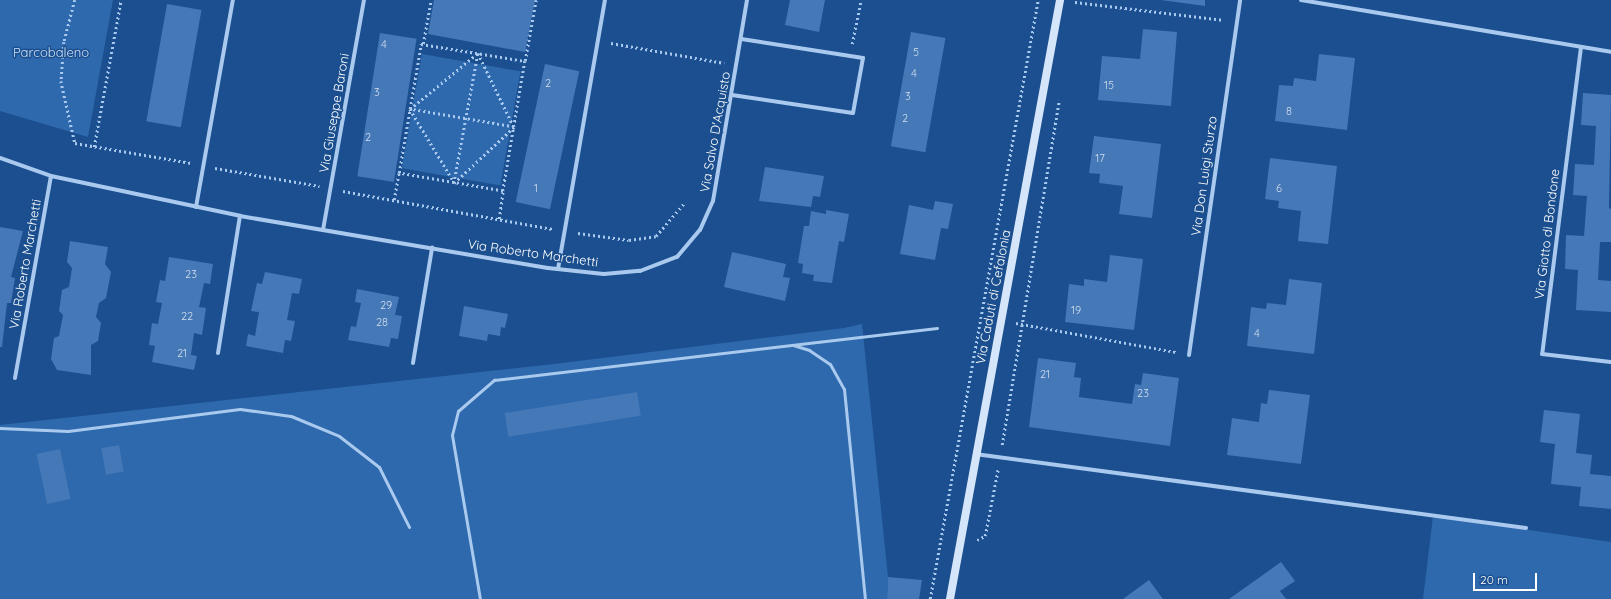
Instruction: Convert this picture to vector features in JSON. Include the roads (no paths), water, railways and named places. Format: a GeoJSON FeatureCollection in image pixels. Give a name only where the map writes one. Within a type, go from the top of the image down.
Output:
{"type":"FeatureCollection","features":[{"type":"Feature","properties":{"kind":"street"},"geometry":{"type":"LineString","coordinates":[[196,207],[233,0]]}},
{"type":"Feature","properties":{"kind":"street","name":"Via Giuseppe Baroni"},"geometry":{"type":"LineString","coordinates":[[323,230],[364,0]]}},
{"type":"Feature","properties":{"kind":"street"},"geometry":{"type":"LineString","coordinates":[[558,269],[605,0]]}},
{"type":"Feature","properties":{"kind":"street","name":"Via Salvo D'Acquisto"},"geometry":{"type":"LineString","coordinates":[[676,256],[700,230],[714,201],[747,0]]}},
{"type":"Feature","properties":{"kind":"street","name":"Via Caduti di Cefalonia"},"geometry":{"type":"LineString","coordinates":[[950,599],[975,454],[1001,325],[1060,0]]}},
{"type":"Feature","properties":{"kind":"street","name":"Via Don Luigi Sturzo"},"geometry":{"type":"LineString","coordinates":[[1189,355],[1240,0]]}},
{"type":"Feature","properties":{"kind":"street"},"geometry":{"type":"LineString","coordinates":[[1301,0],[1611,52]]}},
{"type":"Feature","properties":{"kind":"street"},"geometry":{"type":"LineString","coordinates":[[732,95],[853,113],[863,58],[741,39]]}},
{"type":"Feature","properties":{"kind":"street","name":"Via Giotto di Bondone"},"geometry":{"type":"LineString","coordinates":[[1581,47],[1542,354],[1611,362]]}},
{"type":"Feature","properties":{"kind":"street","name":"Via Roberto Marchetti"},"geometry":{"type":"LineString","coordinates":[[0,158],[51,176],[240,216],[558,269],[604,274],[640,271],[676,256]]}},
{"type":"Feature","properties":{"kind":"street","name":"Via Roberto Marchetti"},"geometry":{"type":"LineString","coordinates":[[15,378],[51,176]]}},
{"type":"Feature","properties":{"kind":"street"},"geometry":{"type":"LineString","coordinates":[[218,353],[240,216]]}},
{"type":"Feature","properties":{"kind":"street"},"geometry":{"type":"LineString","coordinates":[[413,363],[432,248]]}},
{"type":"Feature","properties":{"kind":"street"},"geometry":{"type":"LineString","coordinates":[[975,454],[1526,528]]}},
{"type":"Feature","properties":{"kind":"lane"},"geometry":{"type":"LineString","coordinates":[[480,599],[452,435],[458,411],[494,380],[790,344],[937,328]]}},
{"type":"Feature","properties":{"kind":"lane"},"geometry":{"type":"LineString","coordinates":[[790,344],[809,350],[830,364],[844,389],[865,599]]}},
{"type":"Feature","properties":{"kind":"lane"},"geometry":{"type":"LineString","coordinates":[[0,428],[68,431],[240,409],[291,416],[339,436],[379,467],[409,527]]}},
{"type":"Feature","properties":{"kind":"park label","name":"Parcobaleno"},"geometry":{"type":"Point","coordinates":[51,52]}}]}
